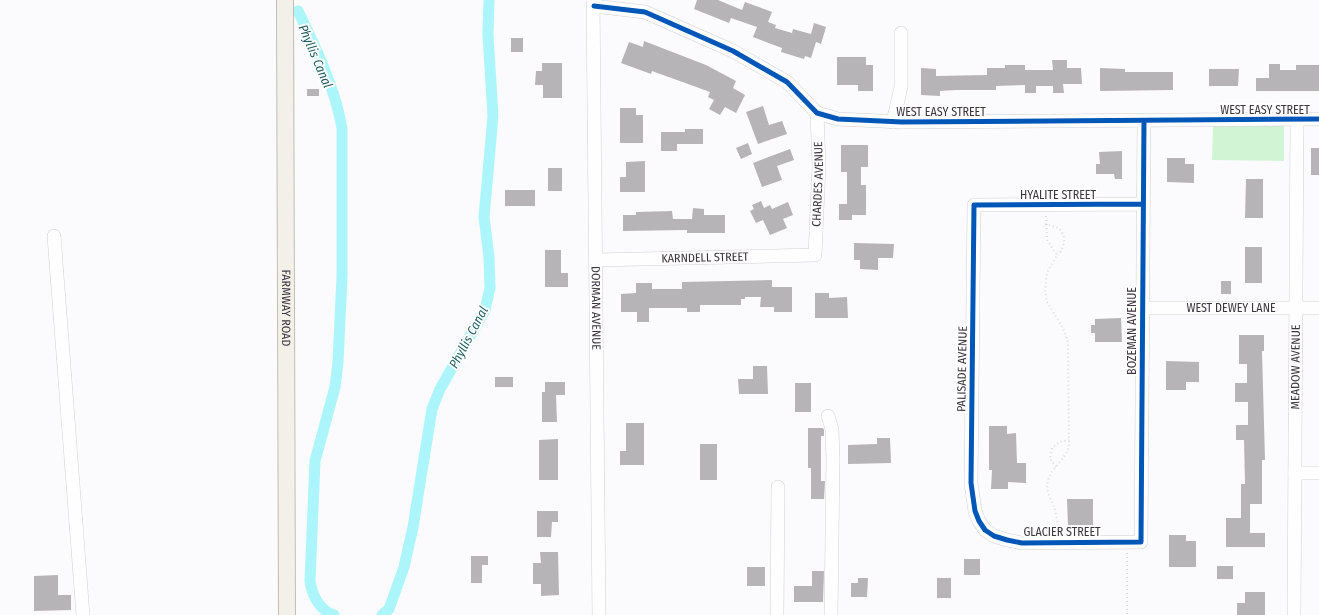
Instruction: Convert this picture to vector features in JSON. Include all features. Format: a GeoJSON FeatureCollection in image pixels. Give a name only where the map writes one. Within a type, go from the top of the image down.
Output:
{"type":"FeatureCollection","features":[{"type":"Feature","properties":{"kind":"main road","name":"FARMWAY ROAD"},"geometry":{"type":"LineString","coordinates":[[285,0],[287,615]]}},
{"type":"Feature","properties":{"kind":"street","name":"WEST EASY STREET"},"geometry":{"type":"LineString","coordinates":[[594,3],[646,12],[733,51],[787,82],[817,113],[838,120],[893,122],[1319,119]]}},
{"type":"Feature","properties":{"kind":"street","name":"DORMAN AVENUE"},"geometry":{"type":"LineString","coordinates":[[594,3],[599,615]]}},
{"type":"Feature","properties":{"kind":"street"},"geometry":{"type":"LineString","coordinates":[[893,122],[901,87],[901,33]]}},
{"type":"Feature","properties":{"kind":"street","name":"CHARDES AVENUE"},"geometry":{"type":"LineString","coordinates":[[815,255],[819,166],[817,113]]}},
{"type":"Feature","properties":{"kind":"street","name":"MEADOW AVENUE"},"geometry":{"type":"LineString","coordinates":[[1294,615],[1297,119]]}},
{"type":"Feature","properties":{"kind":"street","name":"BOZEMAN AVENUE"},"geometry":{"type":"LineString","coordinates":[[1141,542],[1144,121]]}},
{"type":"Feature","properties":{"kind":"street","name":"HYALITE STREET"},"geometry":{"type":"LineString","coordinates":[[974,205],[1143,204]]}},
{"type":"Feature","properties":{"kind":"street","name":"PALISADE AVENUE"},"geometry":{"type":"LineString","coordinates":[[974,205],[971,483],[975,511],[979,521],[986,530]]}},
{"type":"Feature","properties":{"kind":"street"},"geometry":{"type":"LineString","coordinates":[[54,236],[83,615]]}},
{"type":"Feature","properties":{"kind":"street","name":"KARNDELL STREET"},"geometry":{"type":"LineString","coordinates":[[596,260],[815,255]]}},
{"type":"Feature","properties":{"kind":"street","name":"WEST DEWEY LANE"},"geometry":{"type":"LineString","coordinates":[[1142,308],[1319,308]]}},
{"type":"Feature","properties":{"kind":"street"},"geometry":{"type":"LineString","coordinates":[[828,416],[832,430],[834,459],[831,615]]}},
{"type":"Feature","properties":{"kind":"street"},"geometry":{"type":"LineString","coordinates":[[1295,473],[1319,473]]}},
{"type":"Feature","properties":{"kind":"street"},"geometry":{"type":"LineString","coordinates":[[777,615],[778,487]]}},
{"type":"Feature","properties":{"kind":"street","name":"GLACIER STREET"},"geometry":{"type":"LineString","coordinates":[[986,530],[994,536],[1022,543],[1141,542]]}},
{"type":"Feature","properties":{"kind":"path"},"geometry":{"type":"LineString","coordinates":[[1046,205],[1045,224],[1047,240],[1058,255]]}},
{"type":"Feature","properties":{"kind":"path"},"geometry":{"type":"LineString","coordinates":[[1045,224],[1059,228],[1064,236],[1064,244],[1047,273],[1045,290],[1047,302],[1064,330],[1068,343],[1069,440],[1067,454],[1048,478],[1047,488],[1057,518],[1058,542]]}},
{"type":"Feature","properties":{"kind":"path"},"geometry":{"type":"LineString","coordinates":[[1056,467],[1050,459],[1052,448],[1059,442],[1069,440]]}},
{"type":"Feature","properties":{"kind":"path"},"geometry":{"type":"LineString","coordinates":[[1127,542],[1127,615]]}},
{"type":"Feature","properties":{"kind":"green space"},"geometry":{"type":"Polygon","coordinates":[[[1213,124],[1284,125],[1284,161],[1212,160],[1213,124]]]}},
{"type":"Feature","properties":{"kind":"building"},"geometry":{"type":"Polygon","coordinates":[[[697,0],[718,0],[742,10],[745,2],[772,12],[768,22],[776,25],[775,28],[792,33],[793,29],[811,34],[814,23],[826,27],[821,44],[816,42],[811,58],[805,56],[804,59],[781,52],[782,48],[753,37],[757,27],[731,18],[729,23],[694,9],[697,0]]]}},
{"type":"Feature","properties":{"kind":"building"},"geometry":{"type":"Polygon","coordinates":[[[511,38],[523,38],[523,52],[511,52],[511,38]]]}},
{"type":"Feature","properties":{"kind":"building"},"geometry":{"type":"Polygon","coordinates":[[[644,41],[706,65],[736,81],[733,88],[745,95],[736,113],[725,107],[720,115],[709,109],[714,100],[708,97],[710,92],[652,71],[651,74],[621,63],[629,42],[643,47],[644,41]]]}},
{"type":"Feature","properties":{"kind":"building"},"geometry":{"type":"Polygon","coordinates":[[[837,57],[866,57],[866,65],[873,65],[873,91],[858,91],[858,85],[837,85],[837,57]]]}},
{"type":"Feature","properties":{"kind":"building"},"geometry":{"type":"Polygon","coordinates":[[[1052,60],[1067,60],[1067,68],[1081,68],[1082,84],[1063,84],[1064,93],[1053,93],[1053,86],[1036,86],[1036,93],[1025,93],[1025,85],[996,86],[996,90],[940,91],[940,96],[921,95],[921,68],[936,69],[936,76],[987,75],[987,68],[1005,68],[1005,65],[1025,65],[1025,70],[1053,70],[1052,60]]]}},
{"type":"Feature","properties":{"kind":"building"},"geometry":{"type":"Polygon","coordinates":[[[542,63],[562,63],[562,98],[543,98],[543,85],[535,85],[536,71],[542,71],[542,63]]]}},
{"type":"Feature","properties":{"kind":"building"},"geometry":{"type":"Polygon","coordinates":[[[1269,64],[1280,64],[1280,70],[1296,70],[1296,65],[1319,65],[1319,91],[1256,91],[1256,78],[1269,78],[1269,64]]]}},
{"type":"Feature","properties":{"kind":"building"},"geometry":{"type":"Polygon","coordinates":[[[1100,68],[1125,69],[1125,72],[1173,72],[1173,90],[1100,91],[1100,68]]]}},
{"type":"Feature","properties":{"kind":"building"},"geometry":{"type":"Polygon","coordinates":[[[1209,69],[1239,69],[1238,86],[1209,86],[1209,69]]]}},
{"type":"Feature","properties":{"kind":"building"},"geometry":{"type":"Polygon","coordinates":[[[307,89],[319,89],[319,96],[307,96],[307,89]]]}},
{"type":"Feature","properties":{"kind":"building"},"geometry":{"type":"Polygon","coordinates":[[[763,106],[769,125],[782,121],[787,134],[758,144],[746,112],[763,106]]]}},
{"type":"Feature","properties":{"kind":"building"},"geometry":{"type":"Polygon","coordinates":[[[620,108],[636,108],[636,115],[643,115],[643,143],[620,143],[620,108]]]}},
{"type":"Feature","properties":{"kind":"building"},"geometry":{"type":"Polygon","coordinates":[[[685,129],[703,129],[703,144],[677,144],[677,151],[661,151],[661,132],[685,132],[685,129]]]}},
{"type":"Feature","properties":{"kind":"building"},"geometry":{"type":"Polygon","coordinates":[[[748,143],[752,154],[741,159],[736,148],[748,143]]]}},
{"type":"Feature","properties":{"kind":"building"},"geometry":{"type":"Polygon","coordinates":[[[841,145],[868,145],[868,167],[861,167],[861,185],[866,185],[866,215],[852,215],[852,220],[839,220],[839,204],[847,204],[847,172],[841,172],[841,145]]]}},
{"type":"Feature","properties":{"kind":"building"},"geometry":{"type":"Polygon","coordinates":[[[1311,148],[1319,148],[1319,175],[1311,175],[1311,148]]]}},
{"type":"Feature","properties":{"kind":"building"},"geometry":{"type":"Polygon","coordinates":[[[790,149],[794,160],[777,166],[782,180],[762,187],[753,163],[790,149]]]}},
{"type":"Feature","properties":{"kind":"building"},"geometry":{"type":"Polygon","coordinates":[[[1122,151],[1122,179],[1115,179],[1114,174],[1096,174],[1096,164],[1100,164],[1099,152],[1122,151]]]}},
{"type":"Feature","properties":{"kind":"building"},"geometry":{"type":"Polygon","coordinates":[[[1167,158],[1185,158],[1185,164],[1194,164],[1194,183],[1167,182],[1167,158]]]}},
{"type":"Feature","properties":{"kind":"building"},"geometry":{"type":"Polygon","coordinates":[[[645,161],[645,192],[620,192],[620,177],[626,177],[626,162],[645,161]]]}},
{"type":"Feature","properties":{"kind":"building"},"geometry":{"type":"Polygon","coordinates":[[[548,168],[562,168],[562,191],[548,191],[548,168]]]}},
{"type":"Feature","properties":{"kind":"building"},"geometry":{"type":"Polygon","coordinates":[[[1246,179],[1263,179],[1263,218],[1245,218],[1246,179]]]}},
{"type":"Feature","properties":{"kind":"building"},"geometry":{"type":"Polygon","coordinates":[[[505,190],[535,190],[535,206],[505,206],[505,190]]]}},
{"type":"Feature","properties":{"kind":"building"},"geometry":{"type":"Polygon","coordinates":[[[761,201],[764,208],[770,205],[772,209],[788,202],[793,215],[783,219],[787,228],[770,235],[763,220],[756,223],[750,211],[754,209],[752,205],[761,201]]]}},
{"type":"Feature","properties":{"kind":"building"},"geometry":{"type":"Polygon","coordinates":[[[693,208],[704,209],[704,215],[725,215],[725,233],[687,233],[687,230],[623,231],[623,215],[636,215],[636,212],[672,211],[673,219],[692,219],[693,208]]]}},
{"type":"Feature","properties":{"kind":"building"},"geometry":{"type":"Polygon","coordinates":[[[854,243],[894,244],[893,258],[878,258],[878,270],[860,269],[860,260],[854,260],[854,243]]]}},
{"type":"Feature","properties":{"kind":"building"},"geometry":{"type":"Polygon","coordinates":[[[1245,247],[1262,247],[1262,283],[1245,283],[1245,247]]]}},
{"type":"Feature","properties":{"kind":"building"},"geometry":{"type":"Polygon","coordinates":[[[545,250],[561,250],[561,273],[568,273],[568,287],[545,287],[545,250]]]}},
{"type":"Feature","properties":{"kind":"building"},"geometry":{"type":"Polygon","coordinates":[[[772,280],[772,287],[792,287],[792,312],[774,312],[774,307],[760,307],[761,297],[745,297],[745,299],[741,299],[741,305],[700,305],[700,312],[687,312],[687,308],[649,308],[649,322],[637,322],[637,312],[621,312],[621,294],[636,293],[636,283],[652,283],[652,289],[682,289],[682,282],[772,280]]]}},
{"type":"Feature","properties":{"kind":"building"},"geometry":{"type":"Polygon","coordinates":[[[1221,281],[1231,281],[1231,294],[1221,294],[1221,281]]]}},
{"type":"Feature","properties":{"kind":"building"},"geometry":{"type":"Polygon","coordinates":[[[815,293],[829,293],[829,298],[847,297],[848,318],[815,318],[815,293]]]}},
{"type":"Feature","properties":{"kind":"building"},"geometry":{"type":"Polygon","coordinates":[[[1121,318],[1122,342],[1095,342],[1095,333],[1091,333],[1091,325],[1095,325],[1095,319],[1121,318]]]}},
{"type":"Feature","properties":{"kind":"building"},"geometry":{"type":"Polygon","coordinates":[[[1239,335],[1264,335],[1264,351],[1262,351],[1265,460],[1262,460],[1262,504],[1250,504],[1250,533],[1265,533],[1265,547],[1226,547],[1226,518],[1241,518],[1241,484],[1245,484],[1244,440],[1236,440],[1236,425],[1248,425],[1248,402],[1235,402],[1235,383],[1247,383],[1247,364],[1239,364],[1239,335]]]}},
{"type":"Feature","properties":{"kind":"building"},"geometry":{"type":"Polygon","coordinates":[[[1166,361],[1199,362],[1199,382],[1186,382],[1186,390],[1166,390],[1166,361]]]}},
{"type":"Feature","properties":{"kind":"building"},"geometry":{"type":"Polygon","coordinates":[[[753,366],[767,366],[768,394],[739,394],[738,379],[753,379],[753,366]]]}},
{"type":"Feature","properties":{"kind":"building"},"geometry":{"type":"Polygon","coordinates":[[[495,377],[513,377],[513,387],[495,387],[495,377]]]}},
{"type":"Feature","properties":{"kind":"building"},"geometry":{"type":"Polygon","coordinates":[[[545,382],[565,382],[565,395],[556,395],[557,422],[542,422],[542,392],[545,392],[545,382]]]}},
{"type":"Feature","properties":{"kind":"building"},"geometry":{"type":"Polygon","coordinates":[[[795,383],[811,383],[811,412],[795,412],[795,383]]]}},
{"type":"Feature","properties":{"kind":"building"},"geometry":{"type":"Polygon","coordinates":[[[626,423],[644,423],[644,465],[620,465],[620,451],[626,451],[626,423]]]}},
{"type":"Feature","properties":{"kind":"building"},"geometry":{"type":"Polygon","coordinates":[[[989,426],[1007,426],[1007,434],[1016,433],[1017,463],[1026,463],[1026,483],[1008,482],[1008,489],[991,489],[992,470],[989,470],[989,426]]]}},
{"type":"Feature","properties":{"kind":"building"},"geometry":{"type":"Polygon","coordinates":[[[808,428],[823,428],[824,430],[824,436],[821,436],[821,481],[825,481],[824,499],[811,499],[811,468],[808,468],[808,428]]]}},
{"type":"Feature","properties":{"kind":"building"},"geometry":{"type":"Polygon","coordinates":[[[877,438],[890,438],[891,463],[848,464],[848,445],[877,444],[877,438]]]}},
{"type":"Feature","properties":{"kind":"building"},"geometry":{"type":"Polygon","coordinates":[[[558,439],[558,480],[539,480],[539,440],[558,439]]]}},
{"type":"Feature","properties":{"kind":"building"},"geometry":{"type":"Polygon","coordinates":[[[700,444],[717,444],[717,480],[700,480],[700,444]]]}},
{"type":"Feature","properties":{"kind":"building"},"geometry":{"type":"Polygon","coordinates":[[[1067,499],[1093,499],[1093,525],[1068,526],[1067,499]]]}},
{"type":"Feature","properties":{"kind":"building"},"geometry":{"type":"Polygon","coordinates":[[[537,511],[558,511],[558,522],[552,522],[551,537],[537,537],[537,511]]]}},
{"type":"Feature","properties":{"kind":"building"},"geometry":{"type":"Polygon","coordinates":[[[1169,535],[1186,535],[1186,541],[1196,541],[1196,567],[1169,567],[1169,535]]]}},
{"type":"Feature","properties":{"kind":"building"},"geometry":{"type":"Polygon","coordinates":[[[540,552],[558,552],[559,595],[541,596],[541,584],[533,584],[533,563],[541,563],[540,552]]]}},
{"type":"Feature","properties":{"kind":"building"},"geometry":{"type":"Polygon","coordinates":[[[471,556],[488,556],[488,565],[482,565],[482,583],[471,583],[471,556]]]}},
{"type":"Feature","properties":{"kind":"building"},"geometry":{"type":"Polygon","coordinates":[[[964,559],[980,559],[980,575],[964,575],[964,559]]]}},
{"type":"Feature","properties":{"kind":"building"},"geometry":{"type":"Polygon","coordinates":[[[1217,566],[1233,566],[1233,579],[1217,579],[1217,566]]]}},
{"type":"Feature","properties":{"kind":"building"},"geometry":{"type":"Polygon","coordinates":[[[747,567],[765,567],[765,586],[747,586],[747,567]]]}},
{"type":"Feature","properties":{"kind":"building"},"geometry":{"type":"Polygon","coordinates":[[[812,571],[824,571],[823,602],[794,602],[794,586],[812,586],[812,571]]]}},
{"type":"Feature","properties":{"kind":"building"},"geometry":{"type":"Polygon","coordinates":[[[58,575],[58,595],[71,595],[71,610],[34,611],[34,576],[58,575]]]}},
{"type":"Feature","properties":{"kind":"building"},"geometry":{"type":"Polygon","coordinates":[[[858,578],[868,578],[867,597],[851,597],[851,583],[858,583],[858,578]]]}},
{"type":"Feature","properties":{"kind":"building"},"geometry":{"type":"Polygon","coordinates":[[[937,578],[951,578],[951,598],[937,598],[937,578]]]}},
{"type":"Feature","properties":{"kind":"building"},"geometry":{"type":"Polygon","coordinates":[[[1245,592],[1265,592],[1265,615],[1237,615],[1237,603],[1245,603],[1245,592]]]}},
{"type":"Feature","properties":{"kind":"waterway","name":"Phyllis Canal"},"geometry":{"type":"LineString","coordinates":[[382,615],[389,609],[404,567],[413,527],[432,409],[440,389],[485,310],[490,288],[489,257],[484,217],[493,116],[488,35],[489,0]]}},
{"type":"Feature","properties":{"kind":"waterway","name":"Phyllis Canal"},"geometry":{"type":"LineString","coordinates":[[298,11],[330,83],[342,128],[342,276],[338,362],[335,387],[315,461],[310,581],[312,592],[320,606],[324,610],[334,615]]}},
{"type":"Feature","properties":{"kind":"cycle path"},"geometry":{"type":"LineString","coordinates":[[594,6],[645,12],[733,51],[787,82],[817,113],[838,119],[902,122],[1319,119]]}},
{"type":"Feature","properties":{"kind":"cycle path"},"geometry":{"type":"LineString","coordinates":[[1143,204],[974,205],[971,483],[975,511],[979,521],[985,530],[994,536],[1022,543],[1141,542],[1144,121]]}}]}
